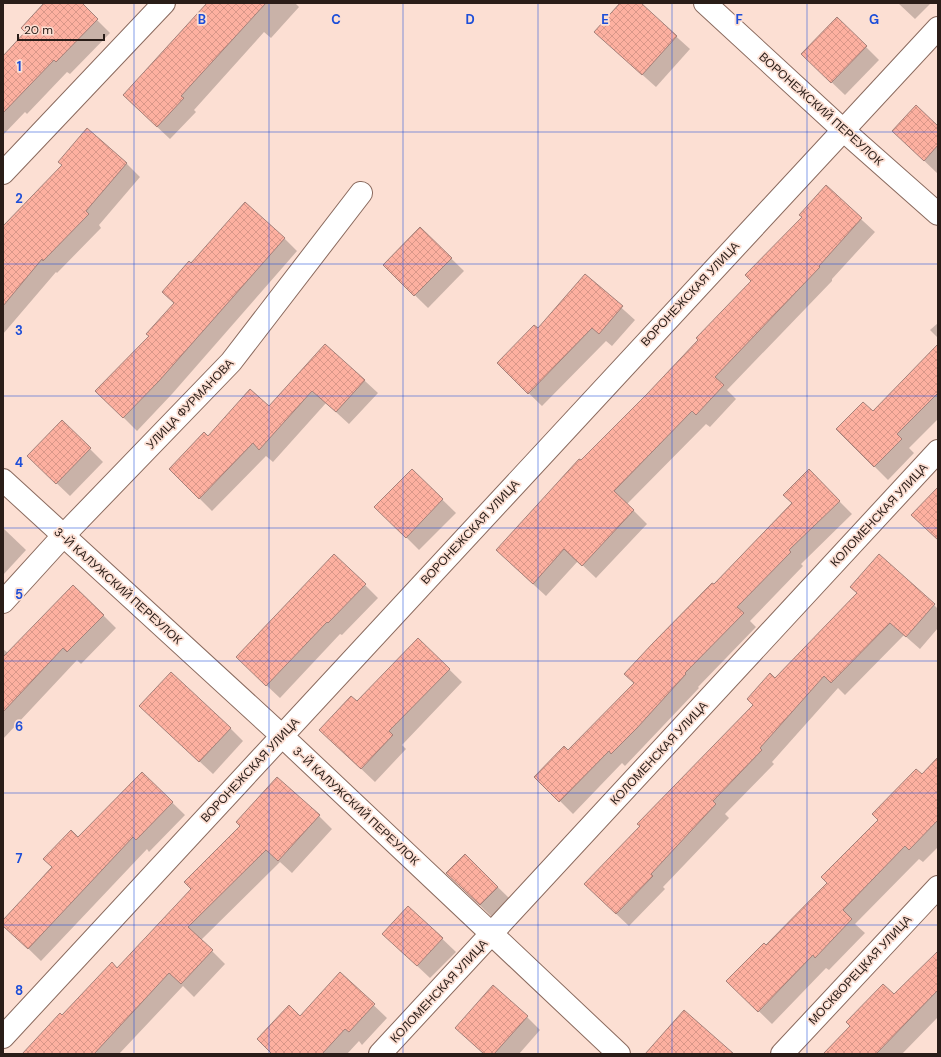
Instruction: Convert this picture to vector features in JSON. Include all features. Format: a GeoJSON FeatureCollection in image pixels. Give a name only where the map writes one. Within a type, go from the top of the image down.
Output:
{"type":"FeatureCollection","features":[{"type":"Feature","properties":{"kind":"street"},"geometry":{"type":"LineString","coordinates":[[3,173],[164,3]]}},
{"type":"Feature","properties":{"kind":"street","name":"ВОРОНЕЖСКИЙ ПЕРЕУЛОК"},"geometry":{"type":"LineString","coordinates":[[705,3],[843,130],[938,214]]}},
{"type":"Feature","properties":{"kind":"street","name":"ВОРОНЕЖСКАЯ УЛИЦА"},"geometry":{"type":"LineString","coordinates":[[3,1037],[938,28]]}},
{"type":"Feature","properties":{"kind":"street","name":"УЛИЦА ФУРМАНОВА"},"geometry":{"type":"LineString","coordinates":[[3,602],[63,536],[230,362],[361,193]]}},
{"type":"Feature","properties":{"kind":"street","name":"КОЛОМЕНСКАЯ УЛИЦА"},"geometry":{"type":"LineString","coordinates":[[380,1054],[492,935],[938,451]]}},
{"type":"Feature","properties":{"kind":"street","name":"3-Й КАЛУЖСКИЙ ПЕРЕУЛОК"},"geometry":{"type":"LineString","coordinates":[[3,480],[282,736],[619,1054]]}},
{"type":"Feature","properties":{"kind":"street","name":"МОСКВОРЕЦКАЯ УЛИЦА"},"geometry":{"type":"LineString","coordinates":[[782,1054],[938,887]]}},
{"type":"Feature","properties":{"kind":"building"},"geometry":{"type":"Polygon","coordinates":[[[44,3],[82,3],[98,19],[56,62],[54,60],[3,113],[3,56],[25,32],[21,28],[44,3]]]}},
{"type":"Feature","properties":{"kind":"building"},"geometry":{"type":"Polygon","coordinates":[[[207,3],[266,3],[181,96],[184,98],[157,127],[123,95],[207,3]]]}},
{"type":"Feature","properties":{"kind":"building"},"geometry":{"type":"Polygon","coordinates":[[[620,3],[641,3],[677,36],[642,75],[594,32],[620,3]]]}},
{"type":"Feature","properties":{"kind":"building"},"geometry":{"type":"Polygon","coordinates":[[[837,17],[867,46],[831,83],[801,54],[837,17]]]}},
{"type":"Feature","properties":{"kind":"building"},"geometry":{"type":"Polygon","coordinates":[[[916,105],[938,126],[938,145],[924,161],[892,131],[916,105]]]}},
{"type":"Feature","properties":{"kind":"building"},"geometry":{"type":"Polygon","coordinates":[[[87,128],[127,163],[86,211],[89,214],[43,261],[42,259],[3,306],[3,226],[62,165],[58,162],[87,128]]]}},
{"type":"Feature","properties":{"kind":"building"},"geometry":{"type":"Polygon","coordinates":[[[826,185],[862,218],[819,266],[820,267],[715,377],[724,385],[696,415],[692,411],[614,491],[634,510],[582,566],[564,549],[533,584],[496,550],[579,459],[581,460],[647,394],[698,340],[696,338],[751,281],[745,275],[802,217],[799,215],[826,185]]]}},
{"type":"Feature","properties":{"kind":"building"},"geometry":{"type":"Polygon","coordinates":[[[245,202],[285,238],[159,381],[123,418],[95,391],[149,336],[146,334],[174,303],[162,292],[189,261],[191,263],[245,202]]]}},
{"type":"Feature","properties":{"kind":"building"},"geometry":{"type":"Polygon","coordinates":[[[420,227],[452,258],[414,296],[383,265],[420,227]]]}},
{"type":"Feature","properties":{"kind":"building"},"geometry":{"type":"Polygon","coordinates":[[[585,274],[623,306],[599,334],[592,328],[528,394],[497,363],[534,325],[538,328],[585,274]]]}},
{"type":"Feature","properties":{"kind":"building"},"geometry":{"type":"Polygon","coordinates":[[[325,344],[365,380],[336,412],[312,391],[259,450],[253,443],[199,499],[169,469],[204,432],[208,436],[250,389],[269,406],[325,344]]]}},
{"type":"Feature","properties":{"kind":"building"},"geometry":{"type":"Polygon","coordinates":[[[938,344],[938,393],[897,434],[902,439],[874,467],[836,429],[863,402],[873,411],[938,344]]]}},
{"type":"Feature","properties":{"kind":"building"},"geometry":{"type":"Polygon","coordinates":[[[62,420],[91,448],[56,484],[27,456],[62,420]]]}},
{"type":"Feature","properties":{"kind":"building"},"geometry":{"type":"Polygon","coordinates":[[[412,469],[443,499],[406,538],[374,507],[412,469]]]}},
{"type":"Feature","properties":{"kind":"building"},"geometry":{"type":"Polygon","coordinates":[[[809,469],[840,501],[789,550],[791,552],[737,607],[744,613],[685,673],[686,674],[637,728],[611,754],[609,751],[559,802],[534,777],[564,746],[568,750],[634,683],[624,674],[792,503],[783,495],[809,469]]]}},
{"type":"Feature","properties":{"kind":"building"},"geometry":{"type":"Polygon","coordinates":[[[938,487],[938,540],[911,515],[938,487]]]}},
{"type":"Feature","properties":{"kind":"building"},"geometry":{"type":"Polygon","coordinates":[[[334,554],[366,584],[328,623],[327,622],[266,686],[236,657],[334,554]]]}},
{"type":"Feature","properties":{"kind":"building"},"geometry":{"type":"Polygon","coordinates":[[[879,554],[935,604],[906,637],[890,623],[831,683],[824,676],[760,748],[762,750],[713,801],[716,804],[651,874],[653,876],[616,914],[584,884],[640,826],[637,824],[753,705],[747,699],[770,673],[775,678],[857,593],[850,587],[879,554]]]}},
{"type":"Feature","properties":{"kind":"building"},"geometry":{"type":"Polygon","coordinates":[[[73,585],[104,615],[67,652],[63,648],[3,712],[3,657],[73,585]]]}},
{"type":"Feature","properties":{"kind":"building"},"geometry":{"type":"Polygon","coordinates":[[[418,638],[450,669],[389,731],[393,735],[361,769],[319,730],[351,696],[357,701],[418,638]]]}},
{"type":"Feature","properties":{"kind":"building"},"geometry":{"type":"Polygon","coordinates":[[[171,672],[231,728],[199,762],[139,706],[171,672]]]}},
{"type":"Feature","properties":{"kind":"building"},"geometry":{"type":"Polygon","coordinates":[[[938,757],[938,820],[909,850],[905,846],[843,910],[852,919],[815,958],[813,955],[758,1012],[726,981],[764,943],[766,945],[827,883],[821,877],[878,820],[872,814],[916,769],[922,774],[938,757]]]}},
{"type":"Feature","properties":{"kind":"building"},"geometry":{"type":"Polygon","coordinates":[[[142,772],[173,802],[136,840],[133,837],[28,949],[3,926],[3,920],[52,867],[43,859],[71,830],[78,837],[142,772]]]}},
{"type":"Feature","properties":{"kind":"building"},"geometry":{"type":"Polygon","coordinates":[[[277,777],[320,815],[278,861],[266,850],[188,927],[213,950],[181,984],[169,973],[94,1054],[22,1054],[60,1013],[62,1015],[112,962],[117,968],[191,889],[184,882],[240,826],[236,822],[277,777]]]}},
{"type":"Feature","properties":{"kind":"building"},"geometry":{"type":"Polygon","coordinates":[[[465,854],[498,887],[480,905],[446,873],[465,854]]]}},
{"type":"Feature","properties":{"kind":"building"},"geometry":{"type":"Polygon","coordinates":[[[408,906],[443,938],[417,966],[382,934],[408,906]]]}},
{"type":"Feature","properties":{"kind":"building"},"geometry":{"type":"Polygon","coordinates":[[[938,951],[938,990],[876,1054],[823,1054],[850,1026],[846,1022],[883,984],[894,994],[938,951]]]}},
{"type":"Feature","properties":{"kind":"building"},"geometry":{"type":"Polygon","coordinates":[[[340,972],[375,1004],[349,1032],[345,1029],[322,1054],[272,1054],[257,1039],[289,1005],[300,1016],[340,972]]]}},
{"type":"Feature","properties":{"kind":"building"},"geometry":{"type":"Polygon","coordinates":[[[493,985],[528,1016],[494,1054],[484,1054],[455,1028],[493,985]]]}},
{"type":"Feature","properties":{"kind":"building"},"geometry":{"type":"Polygon","coordinates":[[[684,1010],[734,1054],[645,1054],[684,1010]]]}}]}
